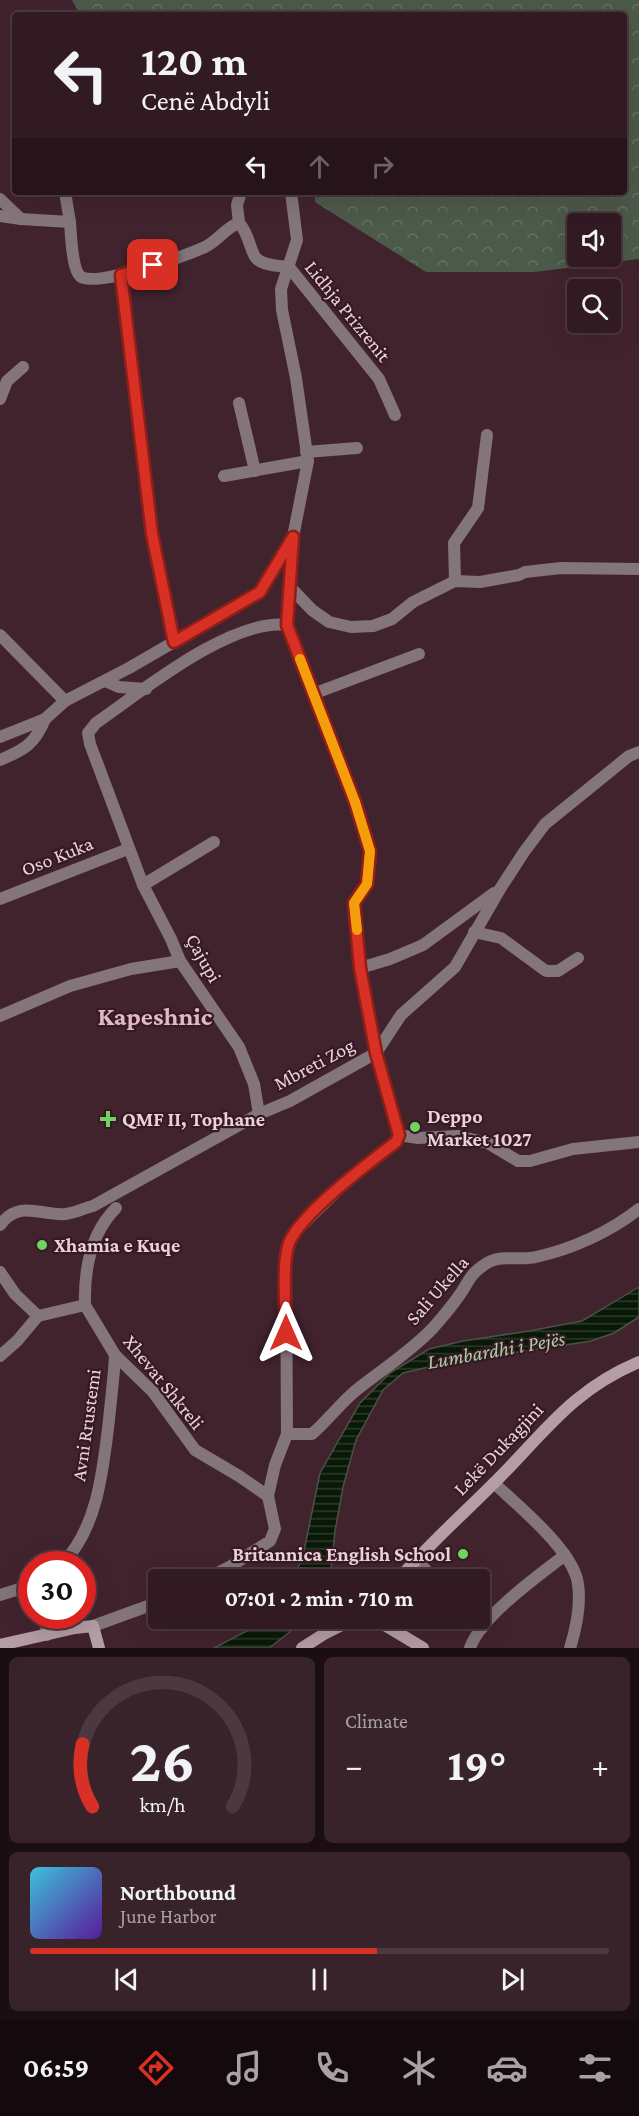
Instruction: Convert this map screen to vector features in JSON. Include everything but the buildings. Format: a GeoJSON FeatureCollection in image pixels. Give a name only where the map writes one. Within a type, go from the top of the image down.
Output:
{"type":"FeatureCollection","features":[{"type":"Feature","properties":{"kind":"street"},"geometry":{"type":"LineString","coordinates":[[66,195],[76,270],[81,278],[89,280],[121,275],[207,246],[233,225],[239,223]]}},
{"type":"Feature","properties":{"kind":"street"},"geometry":{"type":"LineString","coordinates":[[240,195],[237,205],[239,223],[244,228],[256,258],[266,263],[289,267],[297,240],[291,195]]}},
{"type":"Feature","properties":{"kind":"street"},"geometry":{"type":"LineString","coordinates":[[0,199],[21,219]]}},
{"type":"Feature","properties":{"kind":"street"},"geometry":{"type":"LineString","coordinates":[[0,216],[70,222]]}},
{"type":"Feature","properties":{"kind":"street","name":"Lidhja Prizrenit"},"geometry":{"type":"LineString","coordinates":[[289,267],[379,379],[395,415]]}},
{"type":"Feature","properties":{"kind":"street","name":"Lidhja Prizrenit"},"geometry":{"type":"LineString","coordinates":[[287,625],[293,537],[307,456],[296,378],[282,310],[281,289],[289,267]]}},
{"type":"Feature","properties":{"kind":"street"},"geometry":{"type":"LineString","coordinates":[[121,275],[152,534],[174,642]]}},
{"type":"Feature","properties":{"kind":"street"},"geometry":{"type":"LineString","coordinates":[[0,399],[7,381],[23,367]]}},
{"type":"Feature","properties":{"kind":"street"},"geometry":{"type":"LineString","coordinates":[[239,403],[255,471]]}},
{"type":"Feature","properties":{"kind":"street"},"geometry":{"type":"LineString","coordinates":[[455,581],[454,543],[478,508],[487,435]]}},
{"type":"Feature","properties":{"kind":"street"},"geometry":{"type":"LineString","coordinates":[[224,476],[255,471],[307,456],[357,448]]}},
{"type":"Feature","properties":{"kind":"street","name":"Lidhja Prizrenit"},"geometry":{"type":"LineString","coordinates":[[0,737],[45,719],[65,701],[105,681],[260,592],[293,537]]}},
{"type":"Feature","properties":{"kind":"street"},"geometry":{"type":"LineString","coordinates":[[289,586],[312,610],[329,622],[351,627],[373,626],[393,619],[413,602],[455,581],[480,582],[525,572],[561,568],[639,569]]}},
{"type":"Feature","properties":{"kind":"street"},"geometry":{"type":"LineString","coordinates":[[225,1569],[270,1541],[275,1529],[268,1496],[275,1464],[287,1434],[286,1260],[292,1235],[348,1180],[396,1142],[399,1135],[376,1053],[360,968],[354,903],[367,884],[370,851],[355,802],[287,625]]}},
{"type":"Feature","properties":{"kind":"street","name":"Çajupi"},"geometry":{"type":"LineString","coordinates":[[259,1114],[254,1084],[239,1047],[180,961],[142,885],[88,733],[96,723],[192,658],[222,641],[258,627],[287,625]]}},
{"type":"Feature","properties":{"kind":"street"},"geometry":{"type":"LineString","coordinates":[[0,635],[65,701]]}},
{"type":"Feature","properties":{"kind":"street"},"geometry":{"type":"LineString","coordinates":[[313,694],[419,654]]}},
{"type":"Feature","properties":{"kind":"street"},"geometry":{"type":"LineString","coordinates":[[105,681],[119,687],[146,689]]}},
{"type":"Feature","properties":{"kind":"street"},"geometry":{"type":"LineString","coordinates":[[0,760],[23,750],[39,735],[45,719]]}},
{"type":"Feature","properties":{"kind":"street","name":"Mbreti Zog"},"geometry":{"type":"LineString","coordinates":[[0,1225],[7,1216],[26,1210],[66,1214],[93,1206],[259,1114],[290,1101],[376,1053],[402,1015],[455,967],[500,889],[545,824],[630,756],[639,752]]}},
{"type":"Feature","properties":{"kind":"street"},"geometry":{"type":"LineString","coordinates":[[142,885],[214,842]]}},
{"type":"Feature","properties":{"kind":"street","name":"Oso Kuka"},"geometry":{"type":"LineString","coordinates":[[0,899],[128,849]]}},
{"type":"Feature","properties":{"kind":"street","name":"Mbreti Zog"},"geometry":{"type":"LineString","coordinates":[[360,968],[390,959],[423,945],[500,889]]}},
{"type":"Feature","properties":{"kind":"street"},"geometry":{"type":"LineString","coordinates":[[474,932],[501,938],[546,971],[558,971],[578,958]]}},
{"type":"Feature","properties":{"kind":"street"},"geometry":{"type":"LineString","coordinates":[[0,1016],[70,986],[130,969],[180,961]]}},
{"type":"Feature","properties":{"kind":"street"},"geometry":{"type":"LineString","coordinates":[[399,1135],[418,1138],[458,1136],[488,1143],[518,1161],[530,1161],[573,1149],[639,1142]]}},
{"type":"Feature","properties":{"kind":"street"},"geometry":{"type":"LineString","coordinates":[[0,1356],[17,1341],[38,1316],[85,1305],[87,1264],[103,1223],[116,1208]]}},
{"type":"Feature","properties":{"kind":"street","name":"Sali Ukella"},"geometry":{"type":"LineString","coordinates":[[287,1434],[312,1434],[351,1394],[412,1347],[430,1330],[462,1292],[468,1278],[486,1263],[497,1258],[535,1258],[575,1244],[619,1225],[639,1209]]}},
{"type":"Feature","properties":{"kind":"street"},"geometry":{"type":"LineString","coordinates":[[0,1272],[15,1294],[38,1316]]}},
{"type":"Feature","properties":{"kind":"street","name":"Xhevat Shkreli"},"geometry":{"type":"LineString","coordinates":[[85,1305],[115,1355],[153,1392],[195,1450],[268,1496]]}},
{"type":"Feature","properties":{"kind":"street","name":"Avni Rrustemi"},"geometry":{"type":"LineString","coordinates":[[74,1551],[95,1499],[104,1462],[115,1355]]}},
{"type":"Feature","properties":{"kind":"street","name":"Lekë Dukagjini"},"geometry":{"type":"LineString","coordinates":[[407,1569],[494,1483],[563,1409],[594,1385],[639,1362]]}},
{"type":"Feature","properties":{"kind":"street"},"geometry":{"type":"LineString","coordinates":[[494,1483],[539,1526],[569,1560],[578,1583],[578,1608],[570,1648]]}},
{"type":"Feature","properties":{"kind":"street"},"geometry":{"type":"LineString","coordinates":[[490,1618],[527,1584],[565,1555]]}},
{"type":"Feature","properties":{"kind":"street"},"geometry":{"type":"LineString","coordinates":[[416,1559],[425,1569]]}},
{"type":"Feature","properties":{"kind":"street"},"geometry":{"type":"LineString","coordinates":[[0,1595],[18,1589]]}},
{"type":"Feature","properties":{"kind":"street"},"geometry":{"type":"LineString","coordinates":[[96,1625],[148,1606]]}},
{"type":"Feature","properties":{"kind":"street"},"geometry":{"type":"LineString","coordinates":[[46,1629],[47,1635]]}},
{"type":"Feature","properties":{"kind":"street"},"geometry":{"type":"LineString","coordinates":[[0,1645],[78,1629]]}},
{"type":"Feature","properties":{"kind":"street"},"geometry":{"type":"LineString","coordinates":[[94,1629],[99,1648]]}},
{"type":"Feature","properties":{"kind":"street"},"geometry":{"type":"LineString","coordinates":[[302,1648],[334,1629]]}},
{"type":"Feature","properties":{"kind":"street"},"geometry":{"type":"LineString","coordinates":[[391,1629],[423,1648]]}},
{"type":"Feature","properties":{"kind":"street"},"geometry":{"type":"LineString","coordinates":[[470,1648],[473,1639],[481,1629]]}},
{"type":"Feature","properties":{"kind":"green space"},"geometry":{"type":"Polygon","coordinates":[[[72,0],[639,0],[639,259],[621,261],[621,213],[567,213],[567,267],[574,267],[534,272],[426,272],[315,202],[315,195],[627,195],[627,12],[78,12],[72,0]]]}},
{"type":"Feature","properties":{"kind":"water","name":"Lumbardhi i Pejës"},"geometry":{"type":"Polygon","coordinates":[[[639,1287],[639,1317],[614,1333],[591,1341],[446,1363],[403,1373],[383,1390],[356,1440],[343,1487],[331,1569],[297,1569],[303,1556],[320,1473],[360,1403],[390,1373],[429,1349],[582,1321],[639,1287]]]}},
{"type":"Feature","properties":{"kind":"water"},"geometry":{"type":"Polygon","coordinates":[[[250,1629],[294,1629],[269,1648],[214,1648],[250,1629]]]}},
{"type":"Feature","properties":{"kind":"slow traffic"},"geometry":{"type":"LineString","coordinates":[[300,659],[355,802],[370,851],[367,884],[354,903],[357,930]]}},
{"type":"Feature","properties":{"kind":"place","name":"QMF II, Tophane"},"geometry":{"type":"Point","coordinates":[108,1119]}},
{"type":"Feature","properties":{"kind":"place","name":"Deppo Market 1027"},"geometry":{"type":"Point","coordinates":[415,1127]}},
{"type":"Feature","properties":{"kind":"place","name":"Xhamia e Kuqe"},"geometry":{"type":"Point","coordinates":[42,1245]}},
{"type":"Feature","properties":{"kind":"place","name":"Britannica English School"},"geometry":{"type":"Point","coordinates":[463,1554]}},
{"type":"Feature","properties":{"kind":"district","name":"Kapeshnic"},"geometry":{"type":"Point","coordinates":[155,1016]}},
{"type":"Feature","properties":{"kind":"route"},"geometry":{"type":"LineString","coordinates":[[153,265],[121,275],[152,534],[174,642],[260,592],[293,537],[287,625],[355,802],[370,851],[367,884],[354,903],[360,968],[383,1084],[399,1135],[396,1142],[348,1180],[292,1235],[287,1248],[286,1260],[286,1333]]}}]}
